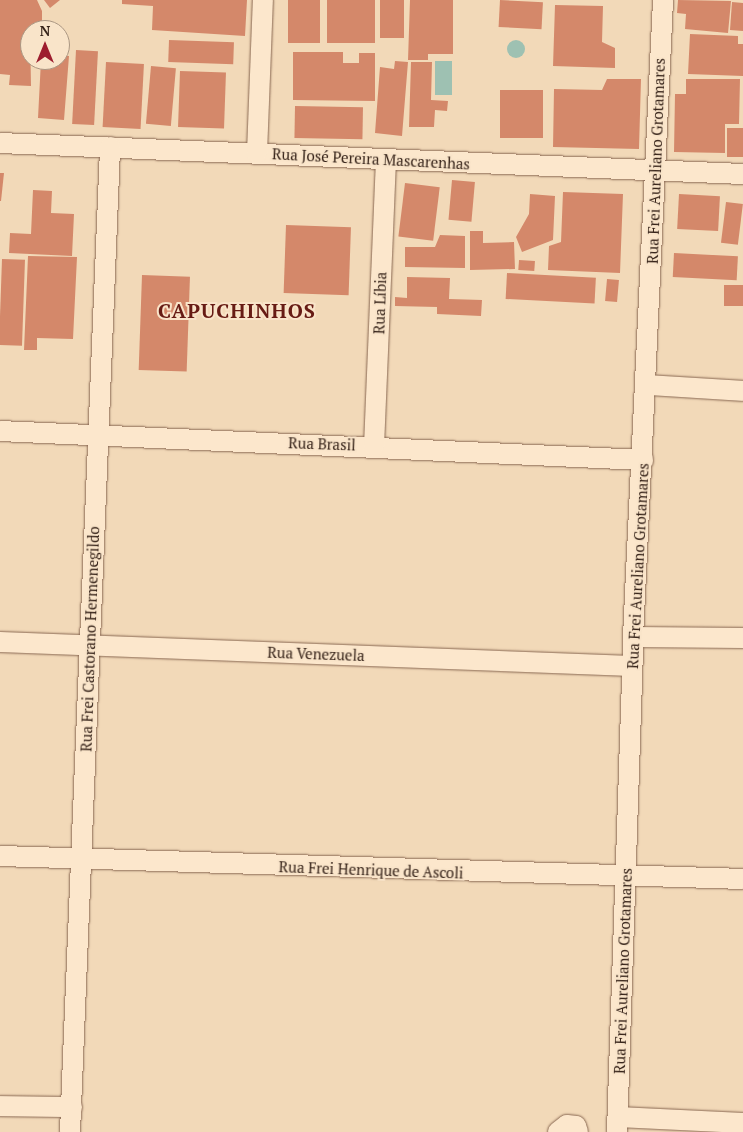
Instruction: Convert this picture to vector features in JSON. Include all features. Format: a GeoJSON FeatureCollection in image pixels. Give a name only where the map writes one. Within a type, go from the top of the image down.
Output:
{"type":"FeatureCollection","features":[{"type":"Feature","properties":{"kind":"street"},"geometry":{"type":"LineString","coordinates":[[257,154],[263,0]]}},
{"type":"Feature","properties":{"kind":"street","name":"Rua Frei Aureliano Grotamares"},"geometry":{"type":"LineString","coordinates":[[618,1125],[633,637],[648,385],[663,0]]}},
{"type":"Feature","properties":{"kind":"street","name":"Rua José Pereira Mascarenhas"},"geometry":{"type":"LineString","coordinates":[[0,143],[743,174]]}},
{"type":"Feature","properties":{"kind":"street","name":"Rua Frei Castorano Hermenegildo"},"geometry":{"type":"LineString","coordinates":[[70,1132],[110,147]]}},
{"type":"Feature","properties":{"kind":"street","name":"Rua Líbia"},"geometry":{"type":"LineString","coordinates":[[374,446],[386,160]]}},
{"type":"Feature","properties":{"kind":"street"},"geometry":{"type":"LineString","coordinates":[[648,385],[743,391]]}},
{"type":"Feature","properties":{"kind":"street","name":"Rua Brasil"},"geometry":{"type":"LineString","coordinates":[[0,431],[374,446],[643,460]]}},
{"type":"Feature","properties":{"kind":"street"},"geometry":{"type":"LineString","coordinates":[[633,637],[743,638]]}},
{"type":"Feature","properties":{"kind":"street","name":"Rua Venezuela"},"geometry":{"type":"LineString","coordinates":[[0,642],[632,666]]}},
{"type":"Feature","properties":{"kind":"street","name":"Rua Frei Henrique de Ascoli"},"geometry":{"type":"LineString","coordinates":[[0,856],[626,878],[743,879]]}},
{"type":"Feature","properties":{"kind":"street"},"geometry":{"type":"LineString","coordinates":[[0,1106],[72,1108]]}},
{"type":"Feature","properties":{"kind":"street"},"geometry":{"type":"LineString","coordinates":[[618,1125],[743,1123]]}},
{"type":"Feature","properties":{"kind":"street"},"geometry":{"type":"LineString","coordinates":[[558,1132],[567,1125],[576,1126],[578,1132]]}},
{"type":"Feature","properties":{"kind":"shaded area"},"geometry":{"type":"Polygon","coordinates":[[[512,40],[520,40],[525,45],[523,56],[512,58],[507,53],[507,45],[512,40]]]}},
{"type":"Feature","properties":{"kind":"shaded area"},"geometry":{"type":"Polygon","coordinates":[[[435,61],[452,61],[452,95],[435,95],[435,61]]]}},
{"type":"Feature","properties":{"kind":"building"},"geometry":{"type":"Polygon","coordinates":[[[0,0],[37,0],[42,11],[42,20],[20,20],[20,70],[31,70],[31,86],[9,85],[10,75],[0,74],[0,0]]]}},
{"type":"Feature","properties":{"kind":"building"},"geometry":{"type":"Polygon","coordinates":[[[44,0],[60,0],[50,8],[44,0]]]}},
{"type":"Feature","properties":{"kind":"building"},"geometry":{"type":"Polygon","coordinates":[[[122,0],[247,0],[245,36],[152,30],[153,6],[122,4],[122,0]]]}},
{"type":"Feature","properties":{"kind":"building"},"geometry":{"type":"Polygon","coordinates":[[[288,0],[320,0],[320,43],[288,43],[288,0]]]}},
{"type":"Feature","properties":{"kind":"building"},"geometry":{"type":"Polygon","coordinates":[[[327,0],[375,0],[375,43],[327,43],[327,0]]]}},
{"type":"Feature","properties":{"kind":"building"},"geometry":{"type":"Polygon","coordinates":[[[380,0],[404,0],[404,38],[380,38],[380,0]]]}},
{"type":"Feature","properties":{"kind":"building"},"geometry":{"type":"Polygon","coordinates":[[[410,0],[453,0],[453,54],[428,54],[428,60],[408,60],[410,0]]]}},
{"type":"Feature","properties":{"kind":"building"},"geometry":{"type":"Polygon","coordinates":[[[500,0],[543,2],[542,29],[499,27],[500,0]]]}},
{"type":"Feature","properties":{"kind":"building"},"geometry":{"type":"Polygon","coordinates":[[[678,0],[731,1],[728,33],[685,29],[686,14],[677,13],[678,0]]]}},
{"type":"Feature","properties":{"kind":"building"},"geometry":{"type":"Polygon","coordinates":[[[732,2],[743,3],[743,31],[730,30],[732,2]]]}},
{"type":"Feature","properties":{"kind":"building"},"geometry":{"type":"Polygon","coordinates":[[[555,5],[603,6],[602,42],[615,48],[615,68],[553,66],[555,5]]]}},
{"type":"Feature","properties":{"kind":"building"},"geometry":{"type":"Polygon","coordinates":[[[690,34],[738,36],[738,44],[743,44],[743,76],[688,74],[690,34]]]}},
{"type":"Feature","properties":{"kind":"building"},"geometry":{"type":"Polygon","coordinates":[[[169,40],[234,42],[233,64],[168,62],[169,40]]]}},
{"type":"Feature","properties":{"kind":"building"},"geometry":{"type":"Polygon","coordinates":[[[76,50],[98,51],[94,125],[72,124],[76,50]]]}},
{"type":"Feature","properties":{"kind":"building"},"geometry":{"type":"Polygon","coordinates":[[[293,52],[343,52],[343,63],[359,63],[359,53],[375,53],[375,101],[293,100],[293,52]]]}},
{"type":"Feature","properties":{"kind":"building"},"geometry":{"type":"Polygon","coordinates":[[[395,61],[408,62],[402,136],[375,133],[380,67],[394,69],[395,61]]]}},
{"type":"Feature","properties":{"kind":"building"},"geometry":{"type":"Polygon","coordinates":[[[106,62],[144,64],[141,129],[103,127],[106,62]]]}},
{"type":"Feature","properties":{"kind":"building"},"geometry":{"type":"Polygon","coordinates":[[[411,62],[432,62],[431,100],[448,101],[447,111],[435,110],[434,127],[409,127],[411,62]]]}},
{"type":"Feature","properties":{"kind":"building"},"geometry":{"type":"Polygon","coordinates":[[[151,66],[176,68],[171,126],[146,124],[151,66]]]}},
{"type":"Feature","properties":{"kind":"building"},"geometry":{"type":"Polygon","coordinates":[[[40,70],[68,70],[64,120],[38,118],[40,70]]]}},
{"type":"Feature","properties":{"kind":"building"},"geometry":{"type":"Polygon","coordinates":[[[180,71],[226,73],[224,129],[178,127],[180,71]]]}},
{"type":"Feature","properties":{"kind":"building"},"geometry":{"type":"Polygon","coordinates":[[[607,79],[641,79],[639,149],[553,147],[554,89],[602,90],[607,79]]]}},
{"type":"Feature","properties":{"kind":"building"},"geometry":{"type":"Polygon","coordinates":[[[686,79],[740,79],[739,124],[725,124],[725,153],[674,152],[675,94],[686,94],[686,79]]]}},
{"type":"Feature","properties":{"kind":"building"},"geometry":{"type":"Polygon","coordinates":[[[500,90],[543,90],[543,138],[500,138],[500,90]]]}},
{"type":"Feature","properties":{"kind":"building"},"geometry":{"type":"Polygon","coordinates":[[[295,106],[363,107],[362,139],[294,138],[295,106]]]}},
{"type":"Feature","properties":{"kind":"building"},"geometry":{"type":"Polygon","coordinates":[[[727,128],[743,128],[743,157],[727,157],[727,128]]]}},
{"type":"Feature","properties":{"kind":"building"},"geometry":{"type":"Polygon","coordinates":[[[0,173],[4,173],[1,201],[0,201],[0,173]]]}},
{"type":"Feature","properties":{"kind":"building"},"geometry":{"type":"Polygon","coordinates":[[[452,180],[475,182],[471,222],[449,220],[452,180]]]}},
{"type":"Feature","properties":{"kind":"building"},"geometry":{"type":"Polygon","coordinates":[[[405,183],[440,187],[433,241],[398,237],[405,183]]]}},
{"type":"Feature","properties":{"kind":"building"},"geometry":{"type":"Polygon","coordinates":[[[33,190],[52,191],[51,213],[74,214],[72,256],[9,253],[10,233],[31,234],[33,190]]]}},
{"type":"Feature","properties":{"kind":"building"},"geometry":{"type":"Polygon","coordinates":[[[563,192],[623,194],[620,273],[548,270],[549,246],[561,242],[563,192]]]}},
{"type":"Feature","properties":{"kind":"building"},"geometry":{"type":"Polygon","coordinates":[[[530,194],[555,196],[553,240],[522,252],[516,237],[529,214],[530,194]]]}},
{"type":"Feature","properties":{"kind":"building"},"geometry":{"type":"Polygon","coordinates":[[[679,194],[720,196],[718,231],[677,229],[679,194]]]}},
{"type":"Feature","properties":{"kind":"building"},"geometry":{"type":"Polygon","coordinates":[[[726,202],[743,204],[738,245],[721,243],[726,202]]]}},
{"type":"Feature","properties":{"kind":"building"},"geometry":{"type":"Polygon","coordinates":[[[286,225],[351,227],[349,295],[284,293],[286,225]]]}},
{"type":"Feature","properties":{"kind":"building"},"geometry":{"type":"Polygon","coordinates":[[[470,231],[483,231],[483,243],[514,242],[515,269],[470,270],[470,231]]]}},
{"type":"Feature","properties":{"kind":"building"},"geometry":{"type":"Polygon","coordinates":[[[440,235],[465,236],[465,268],[405,267],[405,247],[435,247],[440,235]]]}},
{"type":"Feature","properties":{"kind":"building"},"geometry":{"type":"Polygon","coordinates":[[[674,253],[738,256],[737,280],[673,277],[674,253]]]}},
{"type":"Feature","properties":{"kind":"building"},"geometry":{"type":"Polygon","coordinates":[[[28,256],[77,257],[73,339],[37,338],[37,350],[24,350],[28,256]]]}},
{"type":"Feature","properties":{"kind":"building"},"geometry":{"type":"Polygon","coordinates":[[[2,259],[25,260],[22,346],[0,345],[2,259]]]}},
{"type":"Feature","properties":{"kind":"building"},"geometry":{"type":"Polygon","coordinates":[[[519,260],[535,261],[534,271],[518,270],[519,260]]]}},
{"type":"Feature","properties":{"kind":"building"},"geometry":{"type":"Polygon","coordinates":[[[507,273],[596,278],[595,304],[506,299],[507,273]]]}},
{"type":"Feature","properties":{"kind":"building"},"geometry":{"type":"Polygon","coordinates":[[[142,275],[190,277],[187,372],[139,370],[142,275]]]}},
{"type":"Feature","properties":{"kind":"building"},"geometry":{"type":"Polygon","coordinates":[[[407,277],[450,278],[449,299],[482,300],[481,316],[437,314],[437,307],[395,306],[395,297],[407,298],[407,277]]]}},
{"type":"Feature","properties":{"kind":"building"},"geometry":{"type":"Polygon","coordinates":[[[607,279],[619,280],[617,302],[605,301],[607,279]]]}},
{"type":"Feature","properties":{"kind":"building"},"geometry":{"type":"Polygon","coordinates":[[[724,285],[743,285],[743,306],[724,306],[724,285]]]}},
{"type":"Feature","properties":{"kind":"district","name":"CAPUCHINHOS"},"geometry":{"type":"Point","coordinates":[237,310]}}]}
